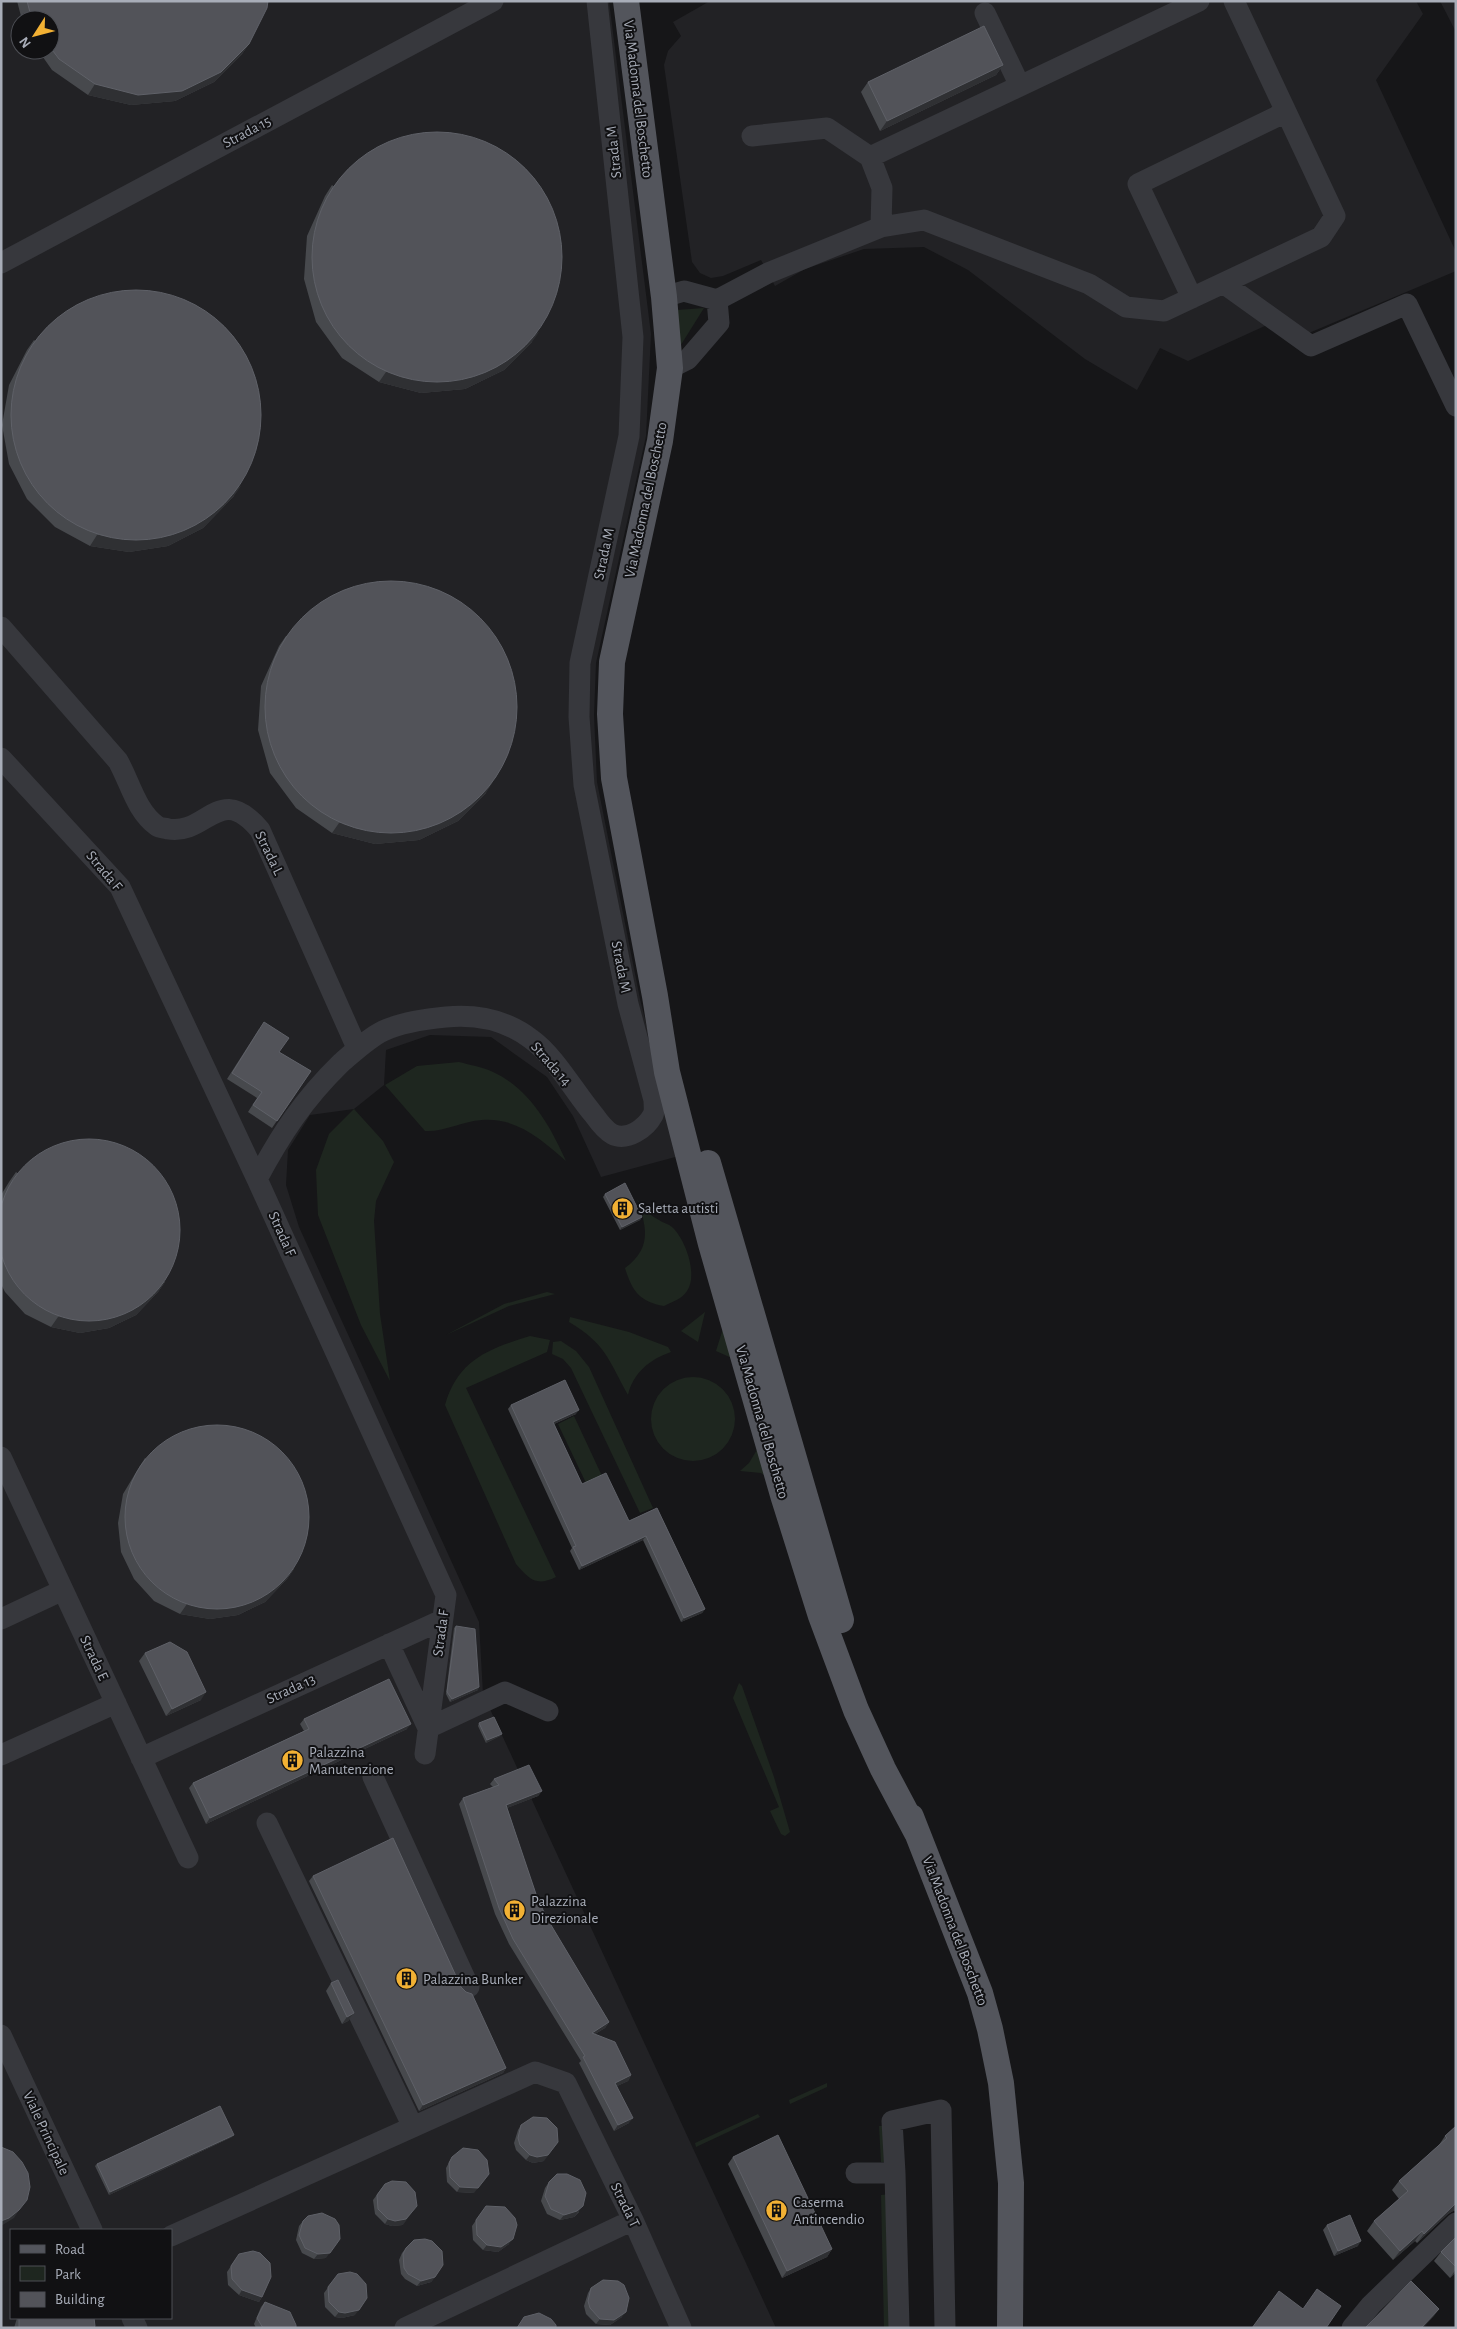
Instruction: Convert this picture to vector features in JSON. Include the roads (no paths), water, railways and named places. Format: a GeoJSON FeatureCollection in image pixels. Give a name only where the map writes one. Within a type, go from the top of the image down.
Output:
{"type":"FeatureCollection","features":[{"type":"Feature","properties":{"kind":"main road","name":"Via Madonna del Boschetto"},"geometry":{"type":"LineString","coordinates":[[626,1],[664,297],[670,368],[660,441],[612,662],[610,714],[614,778],[655,996],[686,1081],[718,1200],[839,1615],[917,1833],[964,1949],[980,1993],[990,2029],[1001,2083],[1011,2184],[1013,2326]]}},
{"type":"Feature","properties":{"kind":"street","name":"Strada 15"},"geometry":{"type":"LineString","coordinates":[[1,263],[493,1]]}},
{"type":"Feature","properties":{"kind":"street","name":"Strada M"},"geometry":{"type":"LineString","coordinates":[[597,1],[633,337],[629,436],[580,663],[578,718],[584,785],[628,1004],[654,1100]]}},
{"type":"Feature","properties":{"kind":"street"},"geometry":{"type":"LineString","coordinates":[[870,157],[1199,1]]}},
{"type":"Feature","properties":{"kind":"street"},"geometry":{"type":"LineString","coordinates":[[664,297],[684,291],[717,300],[768,273],[882,228],[924,220],[1089,284],[1126,307],[1164,311],[1321,237],[1335,216],[1234,1]]}},
{"type":"Feature","properties":{"kind":"street"},"geometry":{"type":"LineString","coordinates":[[985,14],[1020,86]]}},
{"type":"Feature","properties":{"kind":"street"},"geometry":{"type":"LineString","coordinates":[[1192,298],[1138,184],[1286,112]]}},
{"type":"Feature","properties":{"kind":"street"},"geometry":{"type":"LineString","coordinates":[[752,136],[827,128],[870,157],[882,188],[882,228]]}},
{"type":"Feature","properties":{"kind":"street"},"geometry":{"type":"LineString","coordinates":[[1223,283],[1311,346],[1407,304],[1456,406]]}},
{"type":"Feature","properties":{"kind":"street"},"geometry":{"type":"LineString","coordinates":[[670,368],[688,359],[718,323],[717,300]]}},
{"type":"Feature","properties":{"kind":"street","name":"Strada L"},"geometry":{"type":"LineString","coordinates":[[1,627],[118,761],[128,778],[137,801],[158,827],[173,830],[186,828],[216,812],[226,809],[238,811],[260,830],[357,1048]]}},
{"type":"Feature","properties":{"kind":"street","name":"Strada F"},"geometry":{"type":"LineString","coordinates":[[1,758],[120,887],[257,1179],[446,1595],[425,1754]]}},
{"type":"Feature","properties":{"kind":"street","name":"Strada 14"},"geometry":{"type":"LineString","coordinates":[[257,1179],[279,1137],[324,1079],[357,1048],[383,1031],[422,1019],[463,1015],[498,1020],[532,1040],[610,1133],[618,1136],[625,1136],[646,1126],[654,1113],[654,1100]]}},
{"type":"Feature","properties":{"kind":"street","name":"Strada E"},"geometry":{"type":"LineString","coordinates":[[1,1457],[188,1858]]}},
{"type":"Feature","properties":{"kind":"street"},"geometry":{"type":"LineString","coordinates":[[1,1619],[63,1590]]}},
{"type":"Feature","properties":{"kind":"street","name":"Strada 13"},"geometry":{"type":"LineString","coordinates":[[141,1758],[442,1620]]}},
{"type":"Feature","properties":{"kind":"street"},"geometry":{"type":"LineString","coordinates":[[389,1644],[428,1728],[505,1692],[548,1711]]}},
{"type":"Feature","properties":{"kind":"street"},"geometry":{"type":"LineString","coordinates":[[1,1755],[116,1703]]}},
{"type":"Feature","properties":{"kind":"street"},"geometry":{"type":"LineString","coordinates":[[373,1777],[469,1987]]}},
{"type":"Feature","properties":{"kind":"street"},"geometry":{"type":"LineString","coordinates":[[172,2236],[413,2127],[267,1823]]}},
{"type":"Feature","properties":{"kind":"street","name":"Viale Principale"},"geometry":{"type":"LineString","coordinates":[[1,2036],[92,2229]]}},
{"type":"Feature","properties":{"kind":"street","name":"Strada T"},"geometry":{"type":"LineString","coordinates":[[413,2127],[535,2072],[566,2083],[633,2220],[682,2328]]}},
{"type":"Feature","properties":{"kind":"street"},"geometry":{"type":"LineString","coordinates":[[899,2328],[892,2121],[941,2110],[945,2328]]}},
{"type":"Feature","properties":{"kind":"street"},"geometry":{"type":"LineString","coordinates":[[856,2173],[895,2173]]}},
{"type":"Feature","properties":{"kind":"street"},"geometry":{"type":"LineString","coordinates":[[405,2328],[633,2220]]}},
{"type":"Feature","properties":{"kind":"street"},"geometry":{"type":"LineString","coordinates":[[1352,2328],[1372,2305],[1456,2224]]}},
{"type":"Feature","properties":{"kind":"place","name":"Saletta autisti"},"geometry":{"type":"Point","coordinates":[622,1208]}},
{"type":"Feature","properties":{"kind":"place","name":"Palazzina Manutenzione"},"geometry":{"type":"Point","coordinates":[293,1761]}},
{"type":"Feature","properties":{"kind":"place","name":"Palazzina Direzionale"},"geometry":{"type":"Point","coordinates":[515,1910]}},
{"type":"Feature","properties":{"kind":"place","name":"Palazzina Bunker"},"geometry":{"type":"Point","coordinates":[407,1979]}},
{"type":"Feature","properties":{"kind":"place","name":"Caserma Antincendio"},"geometry":{"type":"Point","coordinates":[777,2211]}}]}
